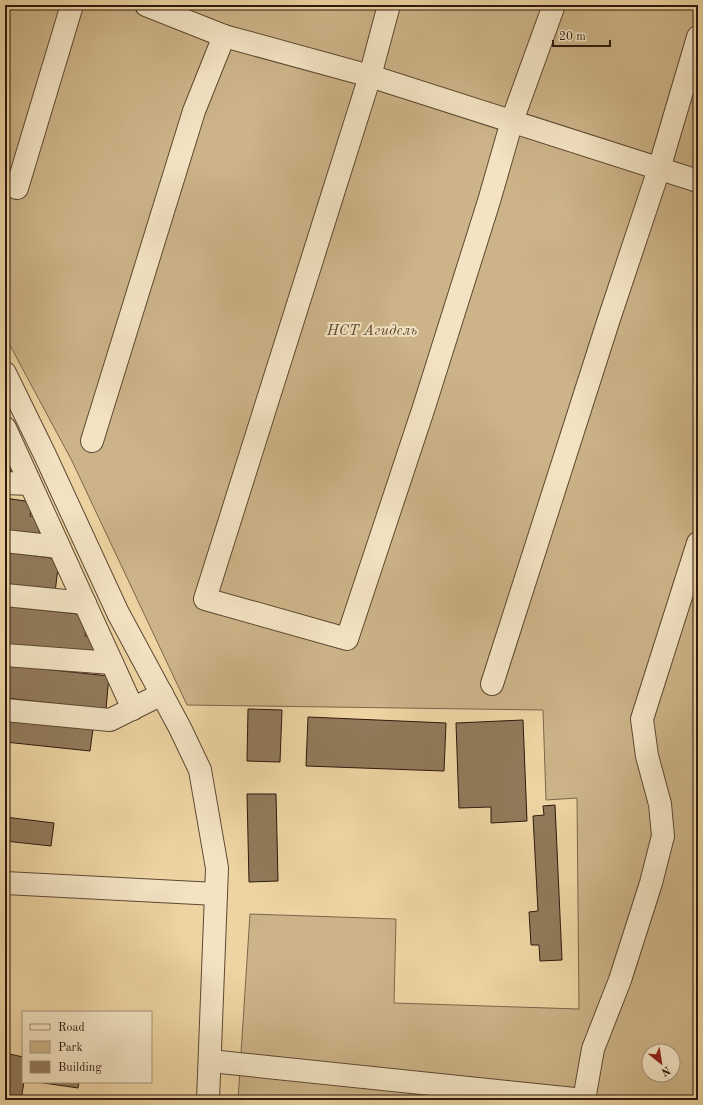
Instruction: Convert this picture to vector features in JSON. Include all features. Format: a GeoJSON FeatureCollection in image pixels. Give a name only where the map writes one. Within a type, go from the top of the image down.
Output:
{"type":"FeatureCollection","features":[{"type":"Feature","properties":{"kind":"street"},"geometry":{"type":"LineString","coordinates":[[17,188],[72,5]]}},
{"type":"Feature","properties":{"kind":"street"},"geometry":{"type":"LineString","coordinates":[[146,5],[224,36],[370,76],[698,181]]}},
{"type":"Feature","properties":{"kind":"street"},"geometry":{"type":"LineString","coordinates":[[389,5],[370,76],[205,599],[347,639],[424,407],[489,201],[512,121],[554,5]]}},
{"type":"Feature","properties":{"kind":"street"},"geometry":{"type":"LineString","coordinates":[[92,441],[194,111],[224,36]]}},
{"type":"Feature","properties":{"kind":"street"},"geometry":{"type":"LineString","coordinates":[[492,684],[659,168],[698,37]]}},
{"type":"Feature","properties":{"kind":"street"},"geometry":{"type":"LineString","coordinates":[[5,373],[14,416],[180,728],[200,770],[217,868],[208,1100]]}},
{"type":"Feature","properties":{"kind":"street"},"geometry":{"type":"LineString","coordinates":[[5,428],[133,708]]}},
{"type":"Feature","properties":{"kind":"street"},"geometry":{"type":"LineString","coordinates":[[5,482],[30,484]]}},
{"type":"Feature","properties":{"kind":"street"},"geometry":{"type":"LineString","coordinates":[[5,541],[59,547]]}},
{"type":"Feature","properties":{"kind":"street"},"geometry":{"type":"LineString","coordinates":[[210,1061],[584,1100],[593,1049],[620,980],[651,883],[663,836],[660,804],[647,756],[642,719],[698,543]]}},
{"type":"Feature","properties":{"kind":"street"},"geometry":{"type":"LineString","coordinates":[[5,595],[85,603]]}},
{"type":"Feature","properties":{"kind":"street"},"geometry":{"type":"LineString","coordinates":[[5,655],[112,662]]}},
{"type":"Feature","properties":{"kind":"street"},"geometry":{"type":"LineString","coordinates":[[5,710],[110,720],[162,694]]}},
{"type":"Feature","properties":{"kind":"street"},"geometry":{"type":"LineString","coordinates":[[5,883],[216,894]]}},
{"type":"Feature","properties":{"kind":"green space","name":"НСТ Агидель"},"geometry":{"type":"Polygon","coordinates":[[[5,5],[698,5],[698,1100],[238,1100],[250,914],[396,919],[394,1003],[579,1009],[577,798],[546,800],[543,710],[187,705],[72,461],[5,336],[5,5]]]}},
{"type":"Feature","properties":{"kind":"building"},"geometry":{"type":"Polygon","coordinates":[[[5,452],[13,453],[11,472],[5,471],[5,452]]]}},
{"type":"Feature","properties":{"kind":"building"},"geometry":{"type":"Polygon","coordinates":[[[5,498],[32,502],[30,516],[41,517],[39,534],[5,530],[5,498]]]}},
{"type":"Feature","properties":{"kind":"building"},"geometry":{"type":"Polygon","coordinates":[[[5,552],[59,559],[55,593],[5,587],[5,552]]]}},
{"type":"Feature","properties":{"kind":"building"},"geometry":{"type":"Polygon","coordinates":[[[5,606],[87,615],[85,636],[95,637],[93,654],[5,645],[5,606]]]}},
{"type":"Feature","properties":{"kind":"building"},"geometry":{"type":"Polygon","coordinates":[[[5,665],[109,676],[106,709],[5,698],[5,665]]]}},
{"type":"Feature","properties":{"kind":"building"},"geometry":{"type":"Polygon","coordinates":[[[248,709],[282,710],[280,762],[247,761],[248,709]]]}},
{"type":"Feature","properties":{"kind":"building"},"geometry":{"type":"Polygon","coordinates":[[[308,717],[446,723],[444,771],[306,766],[308,717]]]}},
{"type":"Feature","properties":{"kind":"building"},"geometry":{"type":"Polygon","coordinates":[[[5,720],[93,729],[90,751],[5,742],[5,720]]]}},
{"type":"Feature","properties":{"kind":"building"},"geometry":{"type":"Polygon","coordinates":[[[523,720],[527,821],[491,823],[491,807],[459,808],[456,723],[523,720]]]}},
{"type":"Feature","properties":{"kind":"building"},"geometry":{"type":"Polygon","coordinates":[[[247,794],[276,794],[278,881],[249,882],[247,794]]]}},
{"type":"Feature","properties":{"kind":"building"},"geometry":{"type":"Polygon","coordinates":[[[555,805],[562,960],[540,961],[539,945],[531,945],[529,912],[538,911],[533,816],[544,815],[543,806],[555,805]]]}},
{"type":"Feature","properties":{"kind":"building"},"geometry":{"type":"Polygon","coordinates":[[[5,817],[54,823],[51,846],[5,841],[5,817]]]}},
{"type":"Feature","properties":{"kind":"building"},"geometry":{"type":"Polygon","coordinates":[[[5,1053],[22,1057],[22,1083],[24,1083],[21,1100],[5,1100],[5,1053]]]}},
{"type":"Feature","properties":{"kind":"building"},"geometry":{"type":"Polygon","coordinates":[[[44,1083],[79,1083],[78,1088],[44,1083]]]}}]}
